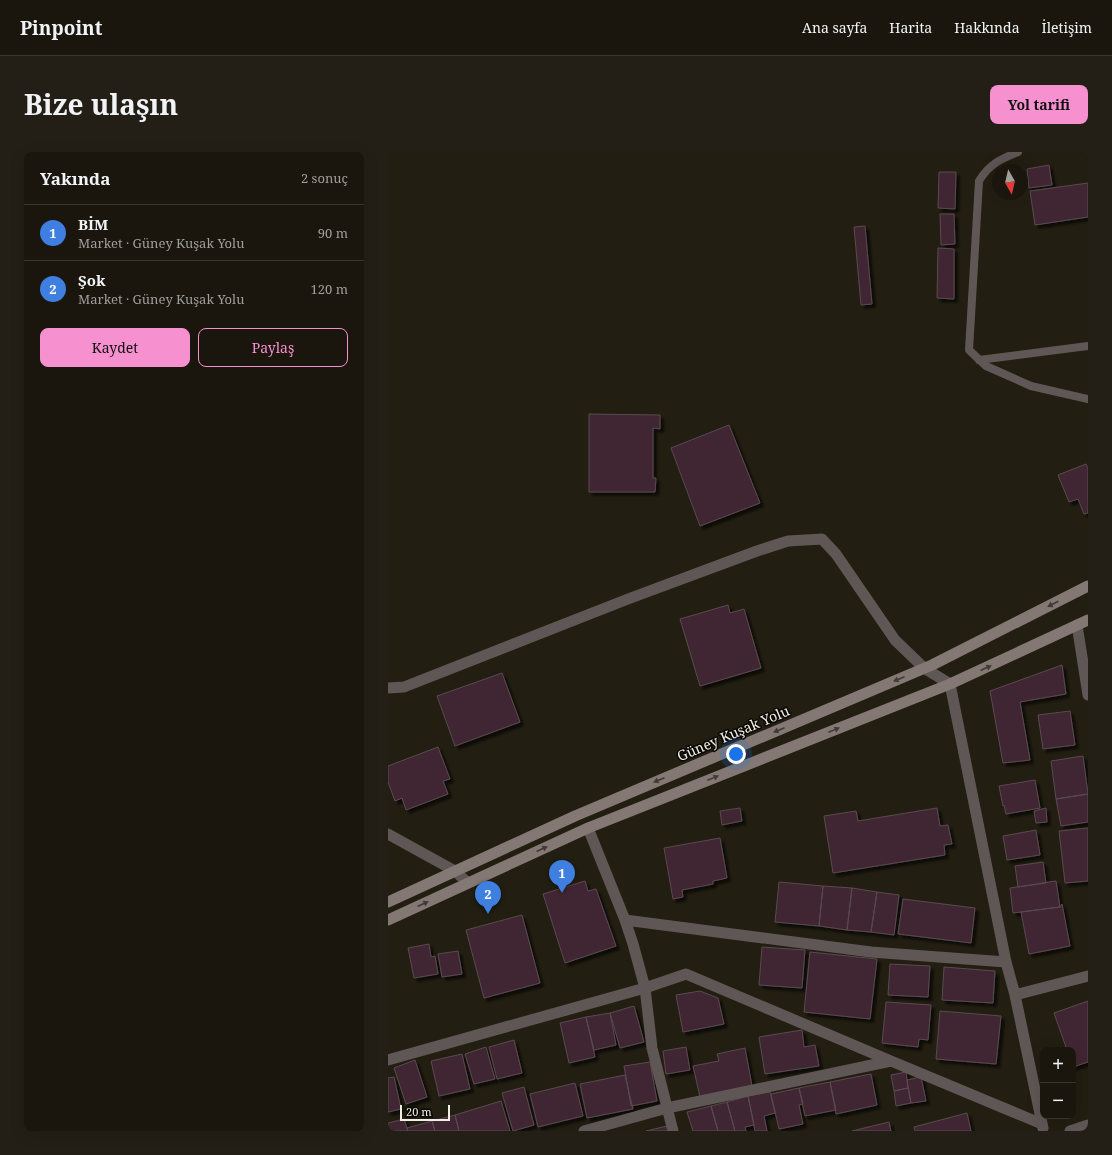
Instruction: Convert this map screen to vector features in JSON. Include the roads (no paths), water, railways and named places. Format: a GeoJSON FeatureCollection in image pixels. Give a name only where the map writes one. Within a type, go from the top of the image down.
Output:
{"type":"FeatureCollection","features":[{"type":"Feature","properties":{"kind":"main road","name":"Güney Kuşak Yolu"},"geometry":{"type":"LineString","coordinates":[[388,902],[575,816],[924,668],[1088,586]]}},
{"type":"Feature","properties":{"kind":"main road"},"geometry":{"type":"LineString","coordinates":[[388,920],[588,828],[950,684],[1088,620]]}},
{"type":"Feature","properties":{"kind":"street"},"geometry":{"type":"LineString","coordinates":[[388,688],[404,687],[607,607],[757,551],[788,541],[822,539],[836,554],[895,640],[924,668],[950,684],[1006,962],[1015,995],[1043,1127]]}},
{"type":"Feature","properties":{"kind":"street"},"geometry":{"type":"LineString","coordinates":[[1077,625],[1088,695]]}},
{"type":"Feature","properties":{"kind":"street"},"geometry":{"type":"LineString","coordinates":[[588,828],[625,920],[645,988],[652,1048],[673,1131]]}},
{"type":"Feature","properties":{"kind":"street"},"geometry":{"type":"LineString","coordinates":[[388,834],[455,871],[468,883]]}},
{"type":"Feature","properties":{"kind":"street"},"geometry":{"type":"LineString","coordinates":[[625,920],[871,952],[1006,962]]}},
{"type":"Feature","properties":{"kind":"street"},"geometry":{"type":"LineString","coordinates":[[388,1060],[645,988],[686,974],[1043,1127]]}},
{"type":"Feature","properties":{"kind":"street"},"geometry":{"type":"LineString","coordinates":[[1015,995],[1088,976]]}},
{"type":"Feature","properties":{"kind":"street"},"geometry":{"type":"LineString","coordinates":[[584,1131],[667,1108],[891,1062]]}},
{"type":"Feature","properties":{"kind":"street"},"geometry":{"type":"LineString","coordinates":[[1070,1131],[1088,1125]]}},
{"type":"Feature","properties":{"kind":"lane"},"geometry":{"type":"LineString","coordinates":[[1018,152],[998,161],[985,171],[979,181],[969,350],[986,366],[1031,386],[1088,399]]}},
{"type":"Feature","properties":{"kind":"lane"},"geometry":{"type":"LineString","coordinates":[[980,360],[1088,346]]}},
{"type":"Feature","properties":{"kind":"place","name":"BİM"},"geometry":{"type":"Point","coordinates":[562,893]}},
{"type":"Feature","properties":{"kind":"place","name":"Şok"},"geometry":{"type":"Point","coordinates":[488,914]}}]}
